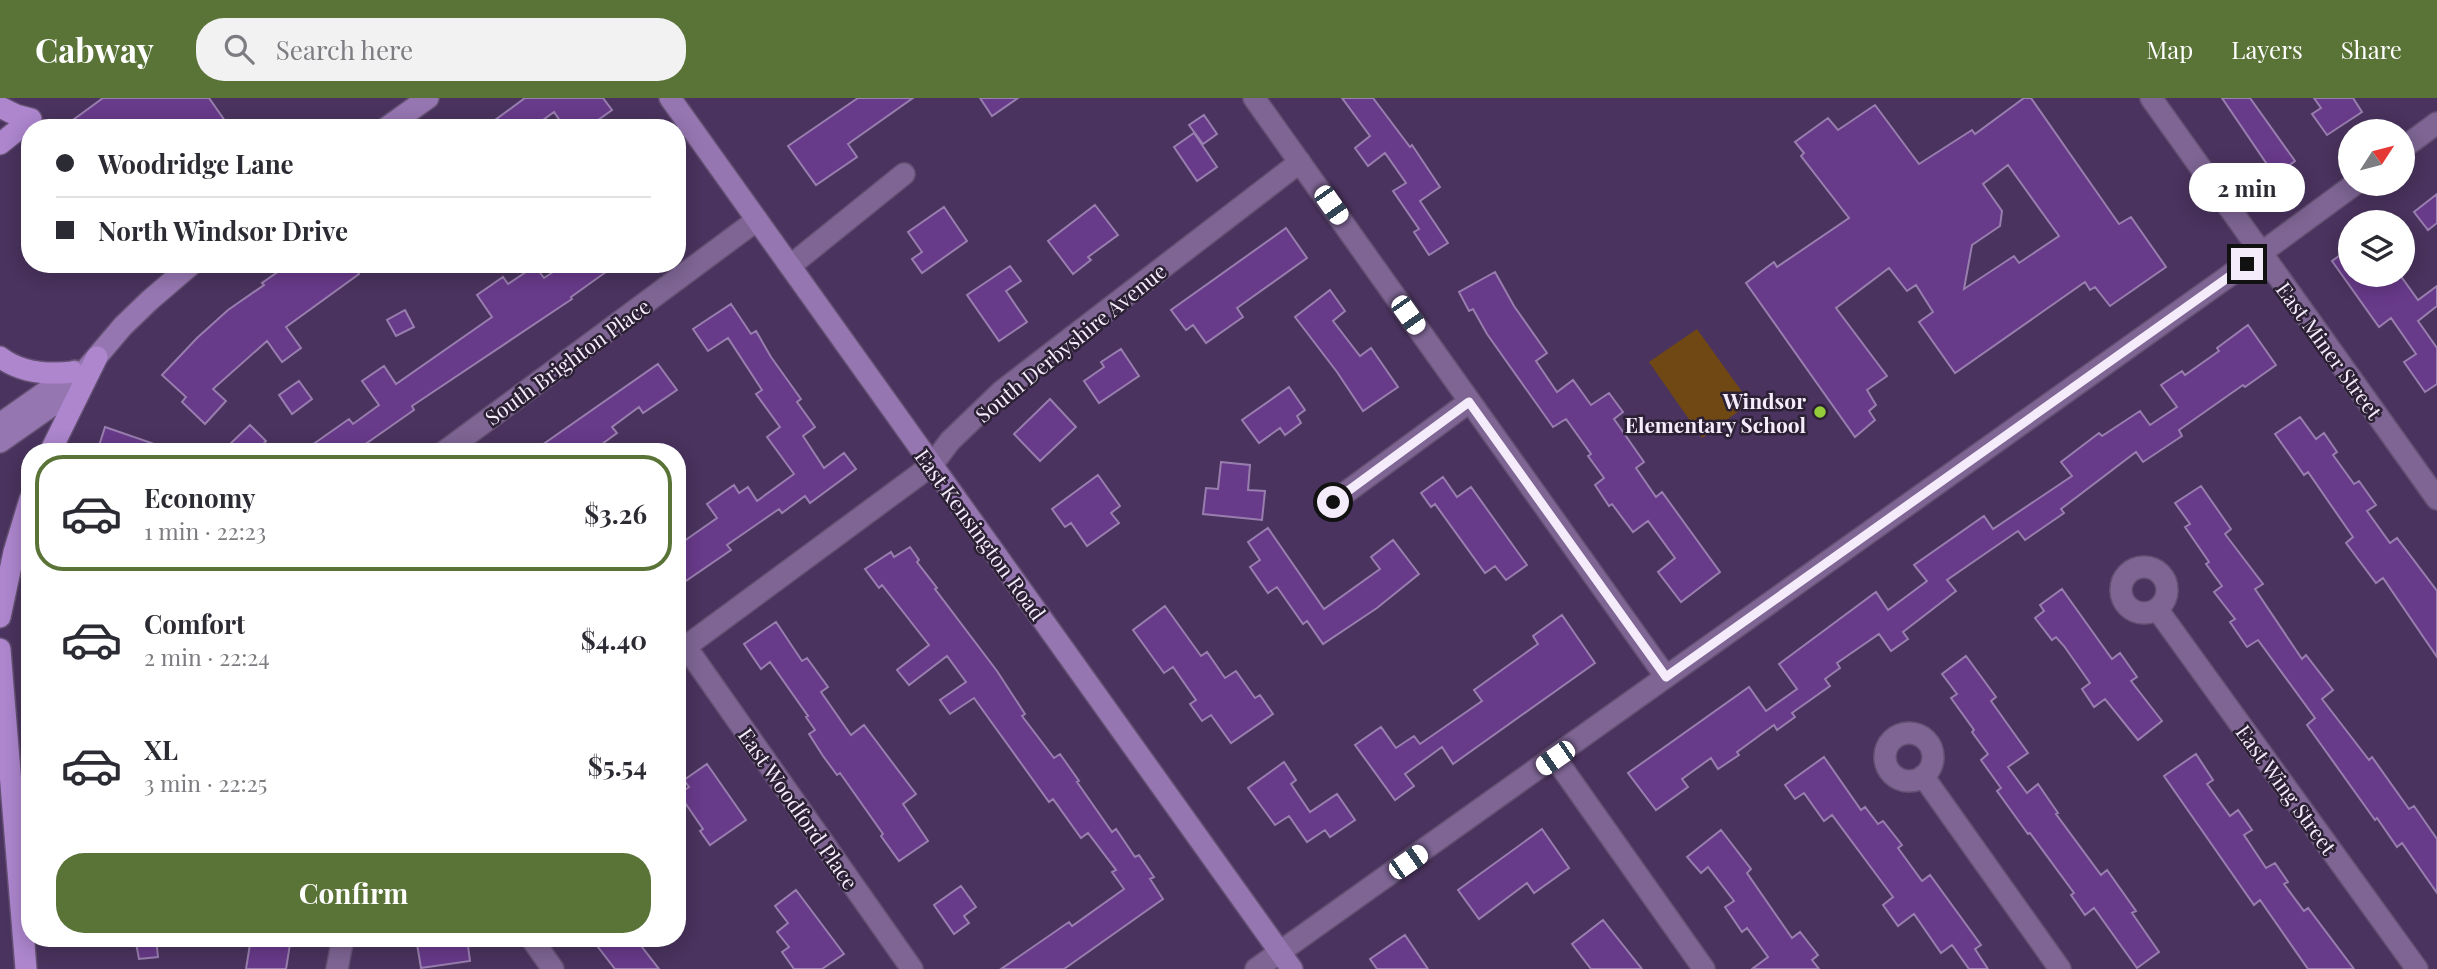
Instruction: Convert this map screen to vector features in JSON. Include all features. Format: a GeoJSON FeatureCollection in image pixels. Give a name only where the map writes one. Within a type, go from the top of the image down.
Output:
{"type":"FeatureCollection","features":[{"type":"Feature","properties":{"kind":"main road"},"geometry":{"type":"LineString","coordinates":[[399,119],[428,98]]}},
{"type":"Feature","properties":{"kind":"main road","name":"East Kensington Road"},"geometry":{"type":"LineString","coordinates":[[670,98],[685,119]]}},
{"type":"Feature","properties":{"kind":"main road"},"geometry":{"type":"LineString","coordinates":[[0,107],[31,119]]}},
{"type":"Feature","properties":{"kind":"main road","name":"East Kensington Road"},"geometry":{"type":"LineString","coordinates":[[686,120],[1286,961]]}},
{"type":"Feature","properties":{"kind":"main road"},"geometry":{"type":"LineString","coordinates":[[0,144],[21,127]]}},
{"type":"Feature","properties":{"kind":"main road"},"geometry":{"type":"LineString","coordinates":[[0,442],[60,400],[128,320],[182,273]]}},
{"type":"Feature","properties":{"kind":"main road"},"geometry":{"type":"LineString","coordinates":[[0,357],[8,363],[49,375],[73,372]]}},
{"type":"Feature","properties":{"kind":"main road"},"geometry":{"type":"LineString","coordinates":[[0,424],[97,357]]}},
{"type":"Feature","properties":{"kind":"main road"},"geometry":{"type":"LineString","coordinates":[[54,443],[97,357]]}},
{"type":"Feature","properties":{"kind":"main road"},"geometry":{"type":"LineString","coordinates":[[0,617],[21,529]]}},
{"type":"Feature","properties":{"kind":"main road"},"geometry":{"type":"LineString","coordinates":[[0,649],[21,907]]}},
{"type":"Feature","properties":{"kind":"main road"},"geometry":{"type":"LineString","coordinates":[[24,947],[26,969]]}},
{"type":"Feature","properties":{"kind":"street"},"geometry":{"type":"LineString","coordinates":[[1254,98],[1666,677]]}},
{"type":"Feature","properties":{"kind":"street","name":"East Miner Street"},"geometry":{"type":"LineString","coordinates":[[2151,98],[2437,499]]}},
{"type":"Feature","properties":{"kind":"street"},"geometry":{"type":"LineString","coordinates":[[2415,139],[2437,123]]}},
{"type":"Feature","properties":{"kind":"street","name":"South Derbyshire Avenue"},"geometry":{"type":"LineString","coordinates":[[686,647],[932,465],[950,441],[1002,391],[1300,162]]}},
{"type":"Feature","properties":{"kind":"street"},"geometry":{"type":"LineString","coordinates":[[790,266],[904,174]]}},
{"type":"Feature","properties":{"kind":"street"},"geometry":{"type":"LineString","coordinates":[[1256,969],[1286,961],[1666,677],[2339,196]]}},
{"type":"Feature","properties":{"kind":"street","name":"South Brighton Place"},"geometry":{"type":"LineString","coordinates":[[686,273],[757,220]]}},
{"type":"Feature","properties":{"kind":"street","name":"South Brighton Place"},"geometry":{"type":"LineString","coordinates":[[456,443],[685,273]]}},
{"type":"Feature","properties":{"kind":"street"},"geometry":{"type":"LineString","coordinates":[[1333,502],[1469,402]]}},
{"type":"Feature","properties":{"kind":"street","name":"East Wing Street"},"geometry":{"type":"LineString","coordinates":[[2157,610],[2417,969]]}},
{"type":"Feature","properties":{"kind":"street","name":"East Woodford Place"},"geometry":{"type":"LineString","coordinates":[[686,656],[912,969]]}},
{"type":"Feature","properties":{"kind":"street"},"geometry":{"type":"LineString","coordinates":[[1555,758],[1704,969]]}},
{"type":"Feature","properties":{"kind":"street"},"geometry":{"type":"LineString","coordinates":[[1923,776],[2060,969]]}},
{"type":"Feature","properties":{"kind":"street"},"geometry":{"type":"LineString","coordinates":[[337,969],[341,947]]}},
{"type":"Feature","properties":{"kind":"street"},"geometry":{"type":"LineString","coordinates":[[537,947],[553,969]]}},
{"type":"Feature","properties":{"kind":"shaded area"},"geometry":{"type":"Polygon","coordinates":[[[1697,329],[1750,403],[1702,438],[1649,362],[1697,329]]]}},
{"type":"Feature","properties":{"kind":"building"},"geometry":{"type":"Polygon","coordinates":[[[103,98],[209,98],[224,119],[74,119],[103,98]]]}},
{"type":"Feature","properties":{"kind":"building"},"geometry":{"type":"Polygon","coordinates":[[[525,98],[603,98],[612,110],[600,119],[559,119],[554,112],[544,119],[496,119],[525,98]]]}},
{"type":"Feature","properties":{"kind":"building"},"geometry":{"type":"Polygon","coordinates":[[[858,98],[913,98],[848,144],[857,157],[816,185],[788,146],[858,98]]]}},
{"type":"Feature","properties":{"kind":"building"},"geometry":{"type":"Polygon","coordinates":[[[980,98],[1018,98],[992,116],[980,98]]]}},
{"type":"Feature","properties":{"kind":"building"},"geometry":{"type":"Polygon","coordinates":[[[1342,98],[1373,98],[1410,147],[1412,145],[1440,187],[1420,201],[1448,243],[1429,255],[1414,232],[1419,229],[1393,191],[1406,183],[1385,153],[1368,166],[1355,148],[1370,136],[1342,98]]]}},
{"type":"Feature","properties":{"kind":"building"},"geometry":{"type":"Polygon","coordinates":[[[2024,98],[2031,98],[2119,224],[2131,217],[2166,267],[2110,306],[2095,287],[2090,290],[2085,282],[1955,373],[1919,322],[1933,312],[1916,285],[1907,291],[1889,268],[1836,308],[1887,376],[1867,390],[1876,405],[1869,411],[1875,420],[1855,437],[1746,283],[1774,262],[1777,267],[1849,218],[1801,156],[1804,153],[1795,142],[1828,118],[1838,130],[1875,105],[1919,164],[1972,130],[1975,134],[2024,98]],[[2008,165],[1983,184],[2002,211],[2000,226],[1972,245],[1964,289],[2014,256],[2019,263],[2059,236],[2008,165]]]}},
{"type":"Feature","properties":{"kind":"building"},"geometry":{"type":"Polygon","coordinates":[[[2222,98],[2250,98],[2295,161],[2275,176],[2222,98]]]}},
{"type":"Feature","properties":{"kind":"building"},"geometry":{"type":"Polygon","coordinates":[[[2314,98],[2353,98],[2362,112],[2351,119],[2338,119],[2338,128],[2327,135],[2312,114],[2321,108],[2314,98]]]}},
{"type":"Feature","properties":{"kind":"building"},"geometry":{"type":"Polygon","coordinates":[[[1204,115],[1217,134],[1203,144],[1189,125],[1204,115]]]}},
{"type":"Feature","properties":{"kind":"building"},"geometry":{"type":"Polygon","coordinates":[[[1194,133],[1217,167],[1197,181],[1174,147],[1194,133]]]}},
{"type":"Feature","properties":{"kind":"building"},"geometry":{"type":"Polygon","coordinates":[[[2437,194],[2437,223],[2428,230],[2415,211],[2437,194]]]}},
{"type":"Feature","properties":{"kind":"building"},"geometry":{"type":"Polygon","coordinates":[[[1095,205],[1118,235],[1088,257],[1091,260],[1073,274],[1048,241],[1095,205]]]}},
{"type":"Feature","properties":{"kind":"building"},"geometry":{"type":"Polygon","coordinates":[[[944,207],[967,241],[922,273],[912,259],[922,252],[908,232],[944,207]]]}},
{"type":"Feature","properties":{"kind":"building"},"geometry":{"type":"Polygon","coordinates":[[[1286,228],[1307,258],[1237,308],[1243,317],[1206,343],[1193,325],[1186,330],[1171,310],[1286,228]]]}},
{"type":"Feature","properties":{"kind":"building"},"geometry":{"type":"Polygon","coordinates":[[[2338,257],[2338,269],[2332,261],[2338,257]]]}},
{"type":"Feature","properties":{"kind":"building"},"geometry":{"type":"Polygon","coordinates":[[[1010,266],[1021,281],[1006,291],[1027,322],[999,341],[967,295],[1010,266]]]}},
{"type":"Feature","properties":{"kind":"building"},"geometry":{"type":"Polygon","coordinates":[[[1495,272],[1514,306],[1547,353],[1536,361],[1557,392],[1573,380],[1591,405],[1609,393],[1623,412],[1614,419],[1644,462],[1636,468],[1656,497],[1662,492],[1720,572],[1681,602],[1658,572],[1675,558],[1648,521],[1633,532],[1612,504],[1609,506],[1595,485],[1604,478],[1566,419],[1553,427],[1487,334],[1473,309],[1469,311],[1459,292],[1495,272]]]}},
{"type":"Feature","properties":{"kind":"building"},"geometry":{"type":"Polygon","coordinates":[[[276,273],[359,274],[286,327],[301,348],[282,362],[267,341],[213,389],[226,401],[205,424],[182,402],[186,397],[162,375],[197,338],[228,310],[264,285],[262,283],[276,273]]]}},
{"type":"Feature","properties":{"kind":"building"},"geometry":{"type":"Polygon","coordinates":[[[524,273],[540,273],[544,278],[552,273],[604,273],[571,297],[572,299],[412,406],[414,410],[367,443],[315,443],[349,419],[353,424],[379,405],[362,381],[384,366],[396,384],[492,317],[477,295],[503,277],[508,284],[524,273]]]}},
{"type":"Feature","properties":{"kind":"building"},"geometry":{"type":"Polygon","coordinates":[[[2437,286],[2437,306],[2418,321],[2437,348],[2437,384],[2425,392],[2404,362],[2416,354],[2391,318],[2379,327],[2351,287],[2409,287],[2418,300],[2437,286]]]}},
{"type":"Feature","properties":{"kind":"building"},"geometry":{"type":"Polygon","coordinates":[[[1330,290],[1345,311],[1333,321],[1360,356],[1371,348],[1398,387],[1363,411],[1295,317],[1330,290]]]}},
{"type":"Feature","properties":{"kind":"building"},"geometry":{"type":"Polygon","coordinates":[[[731,304],[751,334],[756,331],[801,399],[797,402],[815,427],[803,436],[824,468],[844,453],[856,469],[810,503],[805,496],[782,513],[779,509],[727,545],[731,550],[686,581],[686,540],[717,518],[707,504],[734,485],[739,493],[748,487],[757,501],[794,474],[767,437],[780,427],[756,394],[762,390],[728,338],[708,351],[693,329],[731,304]]]}},
{"type":"Feature","properties":{"kind":"building"},"geometry":{"type":"Polygon","coordinates":[[[405,310],[414,327],[396,336],[387,320],[405,310]]]}},
{"type":"Feature","properties":{"kind":"building"},"geometry":{"type":"Polygon","coordinates":[[[2248,325],[2276,365],[2179,430],[2182,436],[2143,462],[2136,452],[2061,509],[2064,513],[2025,540],[2018,531],[1947,580],[1956,591],[1903,632],[1908,639],[1891,651],[1879,634],[1837,663],[1840,668],[1825,679],[1830,686],[1792,713],[1795,717],[1777,730],[1774,725],[1718,769],[1711,758],[1682,779],[1688,787],[1656,810],[1628,773],[1749,687],[1766,711],[1797,689],[1779,664],[1876,592],[1888,610],[1927,581],[1914,565],[1984,516],[1993,529],[2072,476],[2061,462],[2099,433],[2102,436],[2140,411],[2150,425],[2177,407],[2161,385],[2182,371],[2185,375],[2219,351],[2217,348],[2248,325]]]}},
{"type":"Feature","properties":{"kind":"building"},"geometry":{"type":"Polygon","coordinates":[[[1121,349],[1139,376],[1099,403],[1084,381],[1104,367],[1101,362],[1121,349]]]}},
{"type":"Feature","properties":{"kind":"building"},"geometry":{"type":"Polygon","coordinates":[[[658,364],[677,390],[643,413],[639,407],[612,427],[617,433],[603,443],[545,443],[658,364]]]}},
{"type":"Feature","properties":{"kind":"building"},"geometry":{"type":"Polygon","coordinates":[[[299,381],[312,399],[292,414],[279,395],[299,381]]]}},
{"type":"Feature","properties":{"kind":"building"},"geometry":{"type":"Polygon","coordinates":[[[1289,387],[1305,410],[1297,416],[1301,423],[1285,435],[1280,428],[1259,443],[1242,420],[1289,387]]]}},
{"type":"Feature","properties":{"kind":"building"},"geometry":{"type":"Polygon","coordinates":[[[1050,399],[1076,427],[1040,461],[1014,434],[1050,399]]]}},
{"type":"Feature","properties":{"kind":"building"},"geometry":{"type":"Polygon","coordinates":[[[2300,417],[2316,439],[2324,433],[2337,452],[2333,455],[2354,484],[2359,481],[2376,505],[2367,511],[2390,543],[2397,538],[2437,591],[2437,657],[2383,578],[2376,583],[2346,543],[2353,537],[2308,472],[2304,475],[2275,434],[2300,417]]]}},
{"type":"Feature","properties":{"kind":"building"},"geometry":{"type":"Polygon","coordinates":[[[250,425],[266,441],[264,443],[231,443],[250,425]]]}},
{"type":"Feature","properties":{"kind":"building"},"geometry":{"type":"Polygon","coordinates":[[[105,427],[152,443],[100,443],[105,427]]]}},
{"type":"Feature","properties":{"kind":"building"},"geometry":{"type":"Polygon","coordinates":[[[1221,462],[1250,465],[1248,490],[1265,491],[1262,520],[1203,514],[1206,488],[1218,489],[1221,462]]]}},
{"type":"Feature","properties":{"kind":"building"},"geometry":{"type":"Polygon","coordinates":[[[1098,475],[1120,506],[1111,513],[1119,523],[1087,546],[1071,523],[1065,527],[1052,509],[1098,475]]]}},
{"type":"Feature","properties":{"kind":"building"},"geometry":{"type":"Polygon","coordinates":[[[1443,477],[1457,497],[1471,487],[1527,565],[1506,580],[1495,566],[1485,573],[1435,504],[1431,507],[1421,493],[1443,477]]]}},
{"type":"Feature","properties":{"kind":"building"},"geometry":{"type":"Polygon","coordinates":[[[2201,486],[2231,529],[2225,534],[2263,584],[2255,589],[2302,659],[2306,655],[2333,690],[2322,699],[2369,760],[2372,757],[2409,809],[2414,806],[2437,839],[2437,893],[2402,843],[2397,847],[2377,818],[2375,820],[2307,725],[2315,718],[2258,640],[2247,647],[2230,622],[2235,619],[2214,592],[2222,586],[2185,527],[2190,524],[2175,503],[2201,486]]]}},
{"type":"Feature","properties":{"kind":"building"},"geometry":{"type":"Polygon","coordinates":[[[1268,528],[1324,609],[1380,569],[1371,557],[1393,540],[1419,574],[1377,608],[1323,644],[1307,621],[1303,624],[1277,587],[1268,593],[1250,567],[1260,560],[1248,542],[1268,528]]]}},
{"type":"Feature","properties":{"kind":"building"},"geometry":{"type":"Polygon","coordinates":[[[910,547],[919,560],[917,562],[937,588],[935,589],[997,671],[1025,714],[1022,716],[1054,758],[1060,754],[1112,832],[1116,829],[1135,857],[1139,855],[1154,877],[1150,879],[1163,899],[1064,969],[1001,969],[1069,922],[1072,926],[1124,889],[1112,872],[1116,870],[1088,833],[1081,838],[1053,799],[1049,802],[974,698],[950,714],[940,700],[966,682],[947,656],[909,685],[897,670],[929,645],[882,585],[879,588],[865,569],[891,552],[894,557],[910,547]]]}},
{"type":"Feature","properties":{"kind":"building"},"geometry":{"type":"Polygon","coordinates":[[[2062,589],[2112,659],[2120,653],[2137,677],[2131,681],[2162,721],[2138,740],[2105,699],[2094,707],[2082,689],[2090,683],[2064,646],[2056,637],[2052,640],[2035,618],[2044,611],[2040,605],[2062,589]]]}},
{"type":"Feature","properties":{"kind":"building"},"geometry":{"type":"Polygon","coordinates":[[[1165,606],[1201,656],[1207,652],[1225,678],[1236,671],[1255,698],[1260,695],[1273,714],[1231,743],[1211,715],[1202,721],[1190,704],[1196,700],[1173,667],[1164,673],[1133,630],[1165,606]]]}},
{"type":"Feature","properties":{"kind":"building"},"geometry":{"type":"Polygon","coordinates":[[[1562,615],[1595,663],[1453,764],[1442,747],[1405,774],[1414,786],[1395,800],[1355,745],[1381,727],[1396,748],[1414,736],[1420,744],[1482,701],[1474,690],[1538,644],[1533,636],[1562,615]]]}},
{"type":"Feature","properties":{"kind":"building"},"geometry":{"type":"Polygon","coordinates":[[[776,622],[802,661],[807,658],[828,687],[821,692],[851,735],[864,725],[916,794],[903,804],[928,841],[899,861],[840,773],[837,775],[823,756],[809,734],[815,730],[806,717],[808,716],[770,662],[761,669],[744,644],[776,622]]]}},
{"type":"Feature","properties":{"kind":"building"},"geometry":{"type":"Polygon","coordinates":[[[1966,656],[1996,697],[1991,701],[2028,753],[2008,767],[2027,793],[2038,784],[2058,813],[2056,814],[2101,875],[2107,870],[2136,911],[2132,913],[2159,952],[2137,968],[2094,908],[2085,915],[2071,895],[2074,893],[1997,791],[2001,788],[1981,760],[1988,754],[1951,698],[1957,694],[1942,674],[1966,656]]]}},
{"type":"Feature","properties":{"kind":"building"},"geometry":{"type":"Polygon","coordinates":[[[2196,754],[2213,780],[2207,784],[2230,816],[2238,810],[2252,830],[2244,835],[2266,868],[2275,863],[2288,882],[2284,884],[2304,911],[2308,908],[2354,969],[2308,969],[2260,900],[2254,905],[2164,776],[2196,754]]]}},
{"type":"Feature","properties":{"kind":"building"},"geometry":{"type":"Polygon","coordinates":[[[1824,757],[1861,810],[1865,807],[1878,824],[1883,821],[1902,845],[1898,848],[1922,881],[1930,875],[1981,945],[1975,949],[1988,969],[1969,969],[1952,945],[1941,953],[1914,914],[1898,926],[1883,905],[1893,897],[1832,815],[1824,821],[1804,793],[1795,799],[1785,785],[1824,757]]]}},
{"type":"Feature","properties":{"kind":"building"},"geometry":{"type":"Polygon","coordinates":[[[1284,762],[1296,780],[1291,784],[1310,812],[1337,794],[1355,820],[1330,837],[1325,830],[1307,842],[1289,816],[1275,825],[1248,788],[1284,762]]]}},
{"type":"Feature","properties":{"kind":"building"},"geometry":{"type":"Polygon","coordinates":[[[707,764],[746,820],[710,845],[686,804],[686,789],[689,787],[686,779],[707,764]]]}},
{"type":"Feature","properties":{"kind":"building"},"geometry":{"type":"Polygon","coordinates":[[[1542,829],[1569,868],[1534,893],[1527,883],[1479,919],[1458,890],[1542,829]]]}},
{"type":"Feature","properties":{"kind":"building"},"geometry":{"type":"Polygon","coordinates":[[[1721,830],[1751,869],[1747,873],[1792,938],[1800,932],[1818,955],[1812,960],[1819,969],[1752,969],[1768,957],[1747,928],[1742,932],[1725,907],[1734,901],[1708,867],[1701,873],[1687,857],[1721,830]]]}},
{"type":"Feature","properties":{"kind":"building"},"geometry":{"type":"Polygon","coordinates":[[[961,886],[976,907],[964,916],[969,923],[954,934],[934,905],[961,886]]]}},
{"type":"Feature","properties":{"kind":"building"},"geometry":{"type":"Polygon","coordinates":[[[796,890],[844,954],[822,969],[794,969],[782,952],[789,947],[777,932],[788,923],[775,906],[796,890]]]}},
{"type":"Feature","properties":{"kind":"building"},"geometry":{"type":"Polygon","coordinates":[[[1603,920],[1642,969],[1591,969],[1572,944],[1603,920]]]}},
{"type":"Feature","properties":{"kind":"building"},"geometry":{"type":"Polygon","coordinates":[[[1405,935],[1428,969],[1377,969],[1370,959],[1405,935]]]}},
{"type":"Feature","properties":{"kind":"building"},"geometry":{"type":"Polygon","coordinates":[[[137,947],[157,947],[158,957],[139,959],[137,947]]]}},
{"type":"Feature","properties":{"kind":"building"},"geometry":{"type":"Polygon","coordinates":[[[250,947],[290,947],[286,969],[246,969],[250,947]]]}},
{"type":"Feature","properties":{"kind":"building"},"geometry":{"type":"Polygon","coordinates":[[[418,947],[468,947],[470,961],[421,968],[418,947]]]}},
{"type":"Feature","properties":{"kind":"building"},"geometry":{"type":"Polygon","coordinates":[[[598,947],[642,947],[659,969],[615,969],[598,947]]]}},
{"type":"Feature","properties":{"kind":"place","name":"Windsor Elementary School"},"geometry":{"type":"Point","coordinates":[1820,412]}},
{"type":"Feature","properties":{"kind":"route"},"geometry":{"type":"LineString","coordinates":[[1333,502],[1469,402],[1666,677],[2247,264]]}}]}
